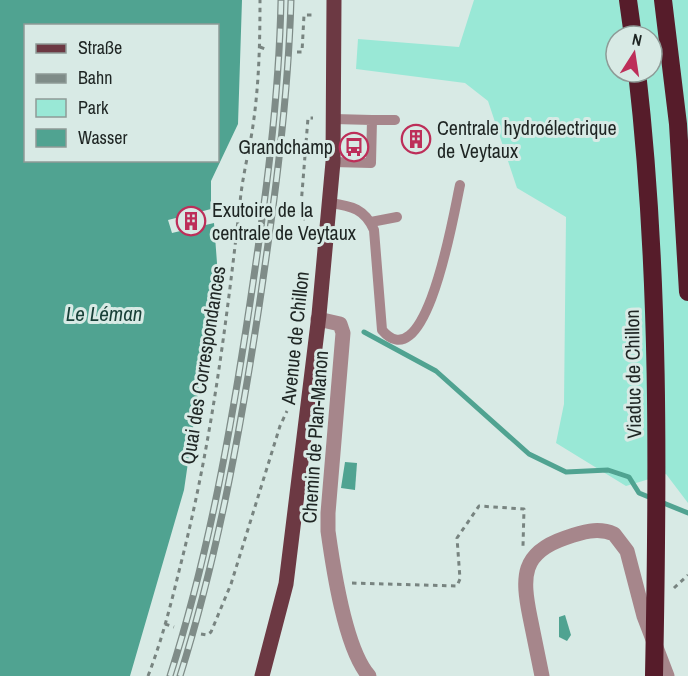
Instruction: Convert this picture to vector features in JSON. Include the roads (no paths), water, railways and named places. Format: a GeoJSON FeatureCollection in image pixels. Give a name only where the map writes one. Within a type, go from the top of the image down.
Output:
{"type":"FeatureCollection","features":[{"type":"Feature","properties":{"kind":"highway"},"geometry":{"type":"LineString","coordinates":[[628,0],[631,24]]}},
{"type":"Feature","properties":{"kind":"highway"},"geometry":{"type":"LineString","coordinates":[[663,0],[678,124],[688,292]]}},
{"type":"Feature","properties":{"kind":"highway","name":"Viaduc de Chillon"},"geometry":{"type":"LineString","coordinates":[[639,84],[653,264],[656,490],[654,676]]}},
{"type":"Feature","properties":{"kind":"main road","name":"Avenue de Chillon"},"geometry":{"type":"LineString","coordinates":[[262,676],[288,574],[318,319],[333,162],[334,0]]}},
{"type":"Feature","properties":{"kind":"street","name":"Chemin de Plan-Manon"},"geometry":{"type":"LineString","coordinates":[[318,319],[340,324],[343,333],[343,361],[327,513],[338,582],[353,648],[369,676]]}},
{"type":"Feature","properties":{"kind":"street"},"geometry":{"type":"LineString","coordinates":[[542,676],[525,591],[524,580],[530,561],[536,553],[553,542],[581,532],[600,531],[614,534],[627,551],[644,616],[667,676]]}},
{"type":"Feature","properties":{"kind":"lane"},"geometry":{"type":"LineString","coordinates":[[334,119],[395,120]]}},
{"type":"Feature","properties":{"kind":"lane"},"geometry":{"type":"LineString","coordinates":[[333,162],[371,163],[372,120]]}},
{"type":"Feature","properties":{"kind":"lane"},"geometry":{"type":"LineString","coordinates":[[330,203],[357,208],[371,222],[374,230],[382,330],[393,338],[406,337],[420,322],[444,262],[460,185]]}},
{"type":"Feature","properties":{"kind":"lane"},"geometry":{"type":"LineString","coordinates":[[371,222],[397,217]]}},
{"type":"Feature","properties":{"kind":"water","name":"Le Léman"},"geometry":{"type":"Polygon","coordinates":[[[0,0],[242,0],[238,124],[211,181],[211,209],[168,220],[172,233],[214,223],[217,263],[184,490],[130,676],[0,676],[0,0]]]}},
{"type":"Feature","properties":{"kind":"water"},"geometry":{"type":"Polygon","coordinates":[[[345,462],[357,463],[355,490],[341,488],[345,462]]]}},
{"type":"Feature","properties":{"kind":"water"},"geometry":{"type":"Polygon","coordinates":[[[565,615],[571,635],[567,641],[559,637],[559,617],[565,615]]]}},
{"type":"Feature","properties":{"kind":"waterway"},"geometry":{"type":"LineString","coordinates":[[364,332],[436,371],[529,454],[566,472],[608,470],[629,477],[639,493],[688,513]]}},
{"type":"Feature","properties":{"kind":"railway"},"geometry":{"type":"LineString","coordinates":[[170,676],[196,584],[218,491],[243,350],[270,152],[281,0]]}},
{"type":"Feature","properties":{"kind":"railway"},"geometry":{"type":"LineString","coordinates":[[180,676],[217,539],[252,354],[280,154],[291,0]]}},
{"type":"Feature","properties":{"kind":"place","name":"Centrale hydroélectrique de Veytaux"},"geometry":{"type":"Point","coordinates":[416,139]}},
{"type":"Feature","properties":{"kind":"place","name":"Grandchamp"},"geometry":{"type":"Point","coordinates":[354,147]}},
{"type":"Feature","properties":{"kind":"place","name":"Exutoire de la centrale de Veytaux"},"geometry":{"type":"Point","coordinates":[191,221]}}]}
